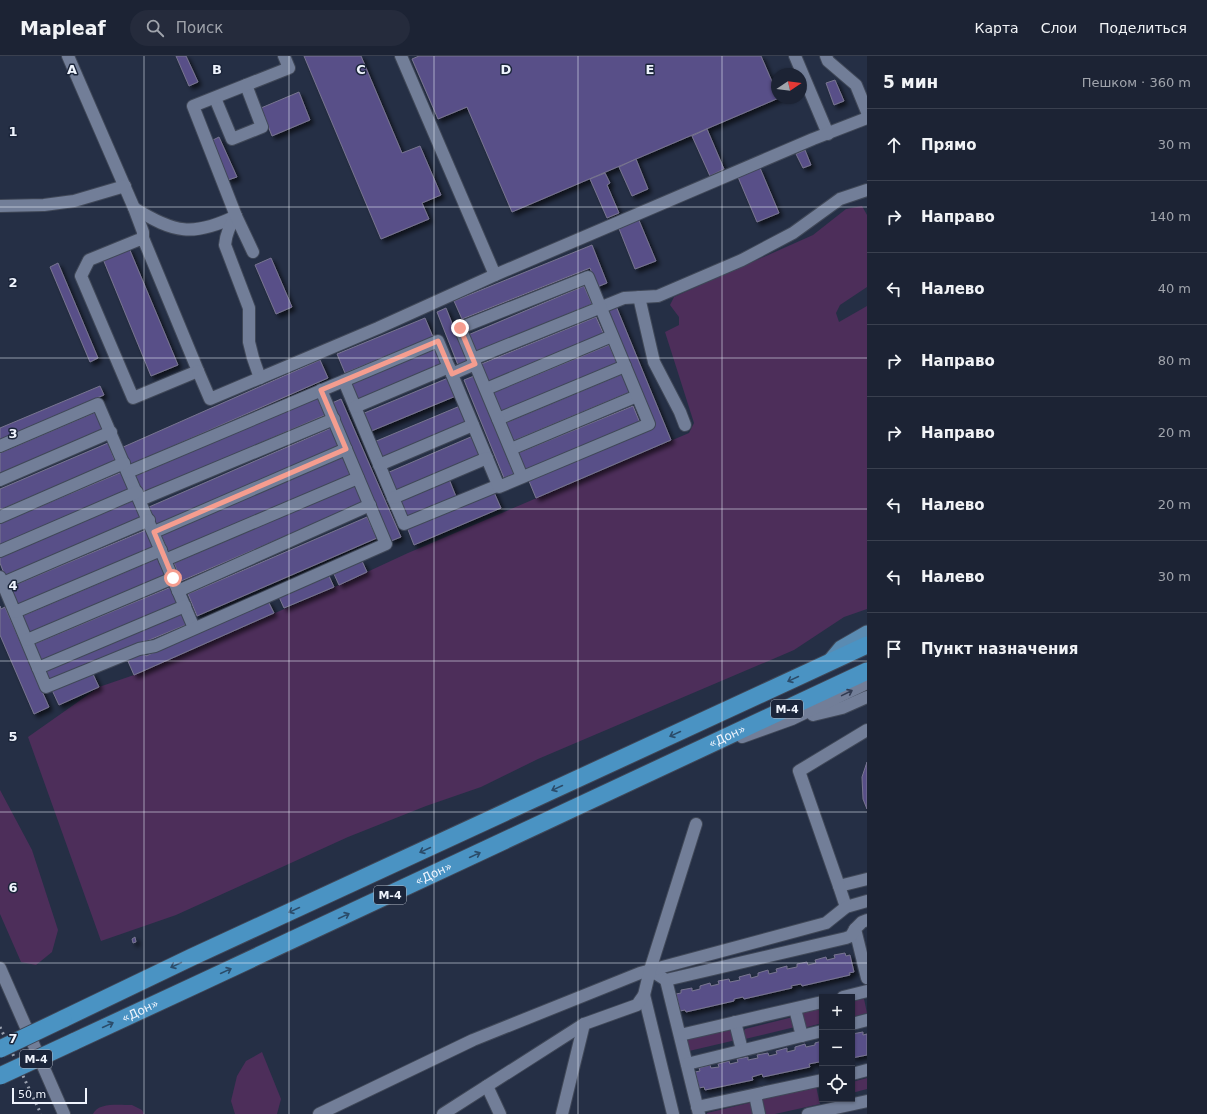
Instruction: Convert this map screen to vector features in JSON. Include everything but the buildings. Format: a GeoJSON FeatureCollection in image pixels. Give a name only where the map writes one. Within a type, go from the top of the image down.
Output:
{"type":"FeatureCollection","features":[{"type":"Feature","properties":{"kind":"highway","name":"«Дон»"},"geometry":{"type":"LineString","coordinates":[[0,1049],[206,951],[867,644]]}},
{"type":"Feature","properties":{"kind":"highway","name":"«Дон»"},"geometry":{"type":"LineString","coordinates":[[0,1076],[867,671]]}},
{"type":"Feature","properties":{"kind":"main road"},"geometry":{"type":"LineString","coordinates":[[828,663],[841,648],[867,633]]}},
{"type":"Feature","properties":{"kind":"street"},"geometry":{"type":"LineString","coordinates":[[68,56],[125,186],[144,238],[210,399],[378,328],[496,275],[867,118]]}},
{"type":"Feature","properties":{"kind":"street"},"geometry":{"type":"LineString","coordinates":[[253,252],[236,216],[193,106],[288,68],[284,56]]}},
{"type":"Feature","properties":{"kind":"street"},"geometry":{"type":"LineString","coordinates":[[401,56],[496,275]]}},
{"type":"Feature","properties":{"kind":"street"},"geometry":{"type":"LineString","coordinates":[[795,56],[828,134]]}},
{"type":"Feature","properties":{"kind":"street"},"geometry":{"type":"LineString","coordinates":[[826,56],[828,61],[856,85],[867,112]]}},
{"type":"Feature","properties":{"kind":"street"},"geometry":{"type":"LineString","coordinates":[[215,98],[232,139],[262,127],[246,85]]}},
{"type":"Feature","properties":{"kind":"street"},"geometry":{"type":"LineString","coordinates":[[0,206],[44,205],[74,201],[125,186]]}},
{"type":"Feature","properties":{"kind":"street"},"geometry":{"type":"LineString","coordinates":[[355,407],[474,362],[624,298],[658,296],[742,260],[793,233],[840,200],[867,190]]}},
{"type":"Feature","properties":{"kind":"street"},"geometry":{"type":"LineString","coordinates":[[134,208],[150,218],[170,227],[189,230],[205,228],[236,216]]}},
{"type":"Feature","properties":{"kind":"street"},"geometry":{"type":"LineString","coordinates":[[236,216],[229,228],[225,245],[249,308],[249,342],[260,378]]}},
{"type":"Feature","properties":{"kind":"street"},"geometry":{"type":"LineString","coordinates":[[144,238],[89,260],[81,276],[133,398],[198,371]]}},
{"type":"Feature","properties":{"kind":"street"},"geometry":{"type":"LineString","coordinates":[[344,380],[404,524],[499,485],[499,487],[649,424],[588,277],[460,328],[522,477]]}},
{"type":"Feature","properties":{"kind":"street"},"geometry":{"type":"LineString","coordinates":[[639,297],[654,362],[680,412],[685,425]]}},
{"type":"Feature","properties":{"kind":"street"},"geometry":{"type":"LineString","coordinates":[[486,389],[612,336]]}},
{"type":"Feature","properties":{"kind":"street"},"geometry":{"type":"LineString","coordinates":[[0,517],[321,390],[438,341],[499,485]]}},
{"type":"Feature","properties":{"kind":"street"},"geometry":{"type":"LineString","coordinates":[[498,419],[624,366]]}},
{"type":"Feature","properties":{"kind":"street"},"geometry":{"type":"LineString","coordinates":[[148,520],[1,580],[46,687],[139,649],[155,646],[386,544],[321,390]]}},
{"type":"Feature","properties":{"kind":"street"},"geometry":{"type":"LineString","coordinates":[[511,449],[637,396]]}},
{"type":"Feature","properties":{"kind":"street"},"geometry":{"type":"LineString","coordinates":[[0,446],[98,404],[194,628]]}},
{"type":"Feature","properties":{"kind":"street"},"geometry":{"type":"LineString","coordinates":[[0,551],[334,419]]}},
{"type":"Feature","properties":{"kind":"street"},"geometry":{"type":"LineString","coordinates":[[379,465],[473,425]]}},
{"type":"Feature","properties":{"kind":"street"},"geometry":{"type":"LineString","coordinates":[[0,480],[111,432]]}},
{"type":"Feature","properties":{"kind":"street"},"geometry":{"type":"LineString","coordinates":[[154,532],[346,449]]}},
{"type":"Feature","properties":{"kind":"street"},"geometry":{"type":"LineString","coordinates":[[393,498],[487,458]]}},
{"type":"Feature","properties":{"kind":"street"},"geometry":{"type":"LineString","coordinates":[[15,612],[358,478]]}},
{"type":"Feature","properties":{"kind":"street"},"geometry":{"type":"LineString","coordinates":[[178,591],[370,505]]}},
{"type":"Feature","properties":{"kind":"street"},"geometry":{"type":"LineString","coordinates":[[26,640],[173,578]]}},
{"type":"Feature","properties":{"kind":"street"},"geometry":{"type":"LineString","coordinates":[[38,668],[185,606]]}},
{"type":"Feature","properties":{"kind":"street"},"geometry":{"type":"LineString","coordinates":[[706,747],[739,738],[792,719],[867,683]]}},
{"type":"Feature","properties":{"kind":"street"},"geometry":{"type":"LineString","coordinates":[[792,719],[842,708],[867,697]]}},
{"type":"Feature","properties":{"kind":"street"},"geometry":{"type":"LineString","coordinates":[[846,907],[799,771],[867,730]]}},
{"type":"Feature","properties":{"kind":"street"},"geometry":{"type":"LineString","coordinates":[[443,1114],[584,1024],[637,1005],[644,995],[650,970],[696,824]]}},
{"type":"Feature","properties":{"kind":"street"},"geometry":{"type":"LineString","coordinates":[[839,886],[867,879]]}},
{"type":"Feature","properties":{"kind":"street"},"geometry":{"type":"LineString","coordinates":[[319,1114],[472,1040],[640,973],[826,923],[846,907],[867,901]]}},
{"type":"Feature","properties":{"kind":"street"},"geometry":{"type":"LineString","coordinates":[[666,980],[846,938],[851,936],[855,929],[862,922],[867,920]]}},
{"type":"Feature","properties":{"kind":"street"},"geometry":{"type":"LineString","coordinates":[[855,929],[867,978]]}},
{"type":"Feature","properties":{"kind":"street"},"geometry":{"type":"LineString","coordinates":[[0,968],[64,1114]]}},
{"type":"Feature","properties":{"kind":"street"},"geometry":{"type":"LineString","coordinates":[[650,970],[666,980],[698,1111],[755,1095],[819,1081]]}},
{"type":"Feature","properties":{"kind":"street"},"geometry":{"type":"LineString","coordinates":[[855,994],[867,991]]}},
{"type":"Feature","properties":{"kind":"street"},"geometry":{"type":"LineString","coordinates":[[644,995],[674,1114]]}},
{"type":"Feature","properties":{"kind":"street"},"geometry":{"type":"LineString","coordinates":[[680,1036],[819,1003]]}},
{"type":"Feature","properties":{"kind":"street"},"geometry":{"type":"LineString","coordinates":[[795,1009],[802,1036]]}},
{"type":"Feature","properties":{"kind":"street"},"geometry":{"type":"LineString","coordinates":[[855,1023],[867,1020]]}},
{"type":"Feature","properties":{"kind":"street"},"geometry":{"type":"LineString","coordinates":[[735,1022],[742,1050]]}},
{"type":"Feature","properties":{"kind":"street"},"geometry":{"type":"LineString","coordinates":[[562,1114],[584,1024]]}},
{"type":"Feature","properties":{"kind":"street"},"geometry":{"type":"LineString","coordinates":[[687,1064],[819,1032]]}},
{"type":"Feature","properties":{"kind":"street"},"geometry":{"type":"LineString","coordinates":[[855,1073],[867,1070]]}},
{"type":"Feature","properties":{"kind":"street"},"geometry":{"type":"LineString","coordinates":[[487,1086],[500,1114]]}},
{"type":"Feature","properties":{"kind":"street"},"geometry":{"type":"LineString","coordinates":[[755,1095],[760,1114]]}},
{"type":"Feature","properties":{"kind":"street"},"geometry":{"type":"LineString","coordinates":[[808,1114],[827,1104],[867,1101]]}},
{"type":"Feature","properties":{"kind":"shaded area"},"geometry":{"type":"Polygon","coordinates":[[[862,206],[867,215],[867,287],[840,305],[836,313],[839,322],[867,306],[867,609],[844,617],[794,650],[538,759],[481,787],[426,806],[348,837],[176,915],[101,941],[28,737],[99,687],[134,675],[408,553],[689,433],[694,423],[665,332],[679,325],[679,317],[670,305],[674,297],[813,235],[846,209],[862,206]]]}},
{"type":"Feature","properties":{"kind":"shaded area"},"geometry":{"type":"Polygon","coordinates":[[[0,790],[32,850],[58,930],[52,952],[36,965],[21,962],[0,914],[0,790]]]}},
{"type":"Feature","properties":{"kind":"shaded area"},"geometry":{"type":"Polygon","coordinates":[[[864,999],[867,1013],[855,1016],[855,1000],[864,999]]]}},
{"type":"Feature","properties":{"kind":"shaded area"},"geometry":{"type":"Polygon","coordinates":[[[819,1009],[819,1024],[804,1028],[800,1013],[819,1009]]]}},
{"type":"Feature","properties":{"kind":"shaded area"},"geometry":{"type":"Polygon","coordinates":[[[792,1018],[795,1027],[745,1039],[745,1029],[792,1018]]]}},
{"type":"Feature","properties":{"kind":"shaded area"},"geometry":{"type":"Polygon","coordinates":[[[733,1027],[736,1040],[689,1051],[686,1039],[733,1027]]]}},
{"type":"Feature","properties":{"kind":"shaded area"},"geometry":{"type":"Polygon","coordinates":[[[262,1052],[281,1099],[277,1114],[235,1114],[231,1101],[237,1076],[246,1061],[262,1052]]]}},
{"type":"Feature","properties":{"kind":"shaded area"},"geometry":{"type":"Polygon","coordinates":[[[867,1078],[867,1089],[855,1092],[855,1081],[867,1078]]]}},
{"type":"Feature","properties":{"kind":"shaded area"},"geometry":{"type":"Polygon","coordinates":[[[816,1086],[820,1104],[775,1114],[766,1114],[762,1098],[816,1086]]]}},
{"type":"Feature","properties":{"kind":"shaded area"},"geometry":{"type":"Polygon","coordinates":[[[753,1102],[753,1114],[707,1114],[707,1113],[753,1102]]]}},
{"type":"Feature","properties":{"kind":"shaded area"},"geometry":{"type":"Polygon","coordinates":[[[132,1105],[142,1110],[144,1114],[93,1114],[96,1110],[104,1106],[132,1105]]]}},
{"type":"Feature","properties":{"kind":"railway"},"geometry":{"type":"LineString","coordinates":[[0,1027],[41,1114]]}},
{"type":"Feature","properties":{"kind":"route"},"geometry":{"type":"LineString","coordinates":[[173,578],[154,532],[346,449],[321,390],[438,341],[452,374],[475,364],[460,328]]}}]}
